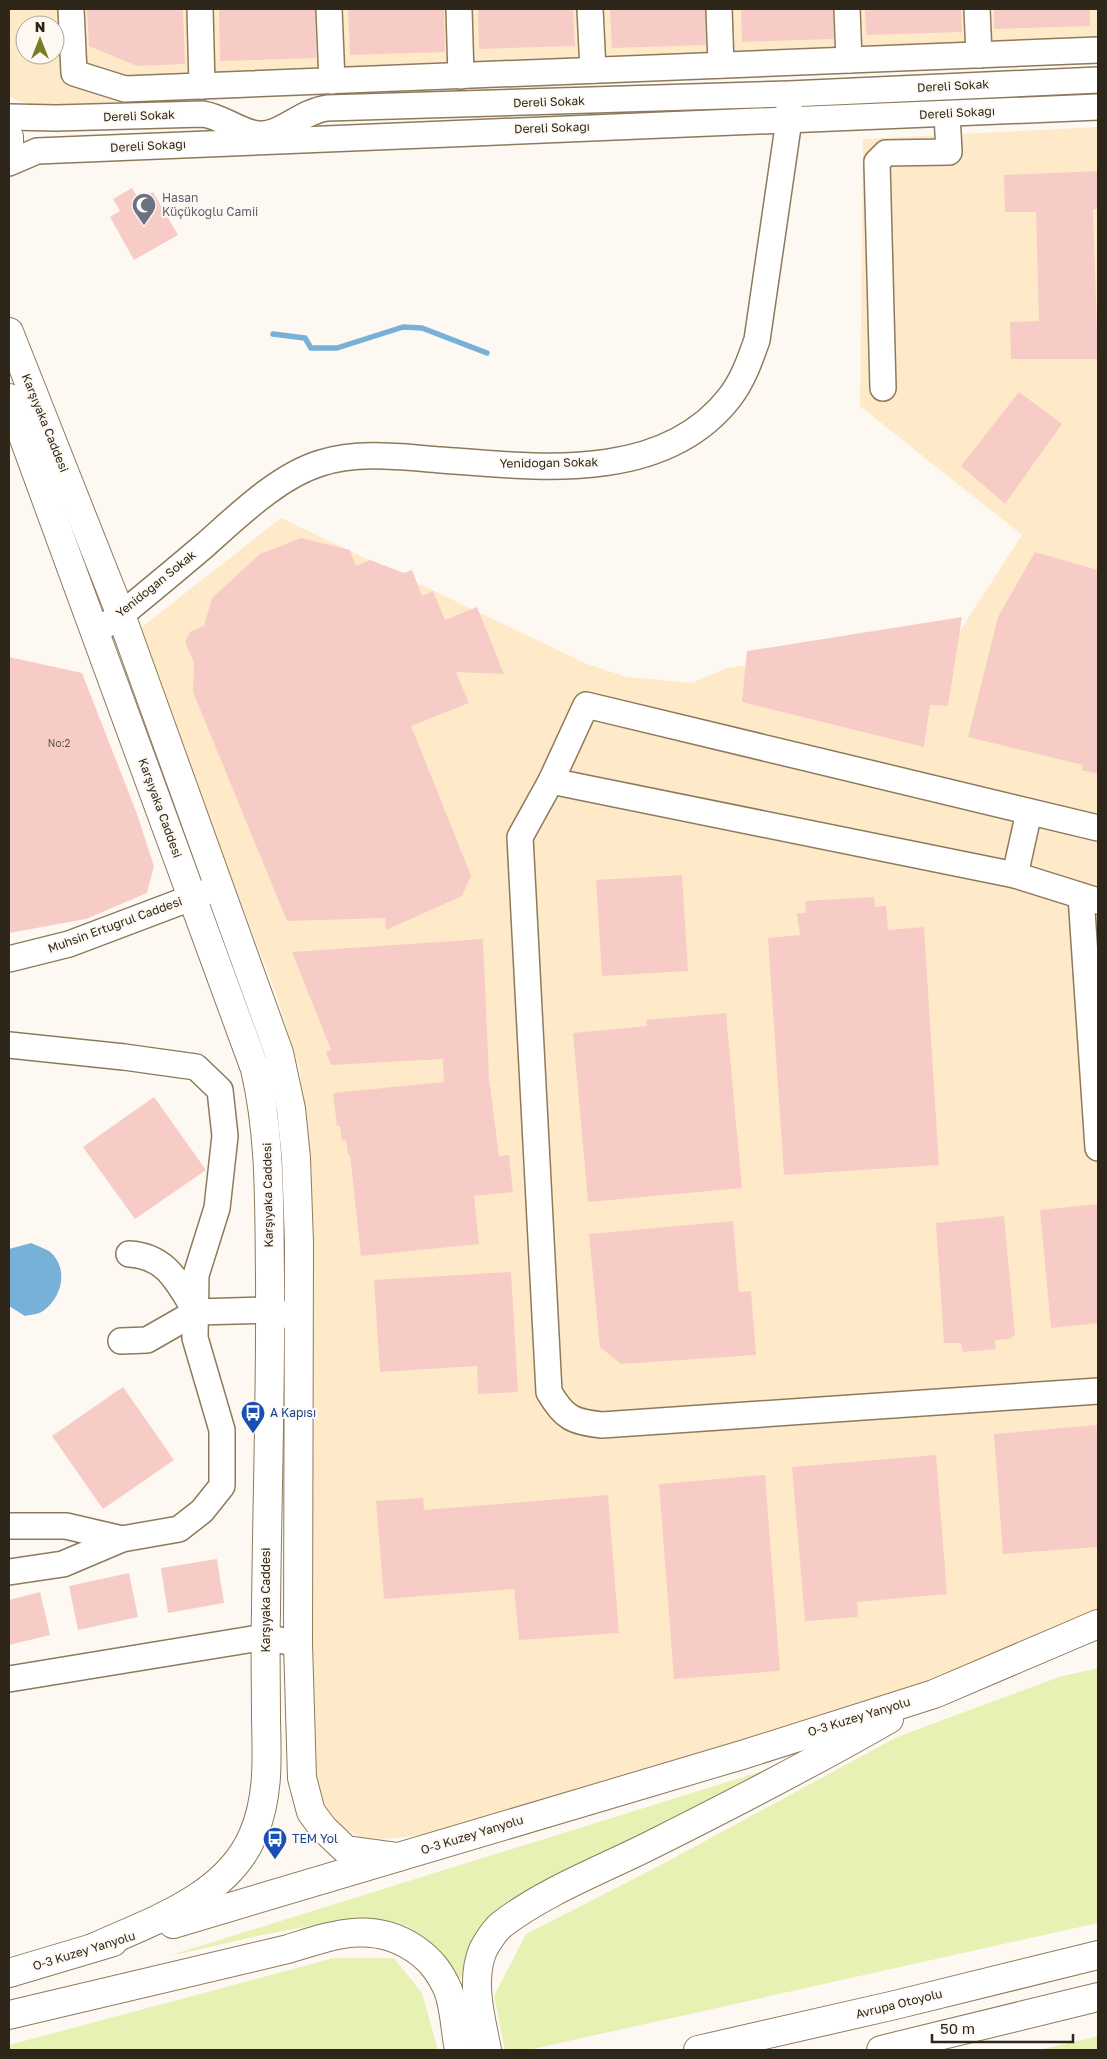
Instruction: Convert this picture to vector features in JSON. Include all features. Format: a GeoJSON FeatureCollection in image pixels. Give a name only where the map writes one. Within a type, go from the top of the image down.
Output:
{"type":"FeatureCollection","features":[{"type":"Feature","properties":{"kind":"main road"},"geometry":{"type":"LineString","coordinates":[[9,137],[9,154]]}},
{"type":"Feature","properties":{"kind":"main road","name":"Karşıyaka Caddesi"},"geometry":{"type":"LineString","coordinates":[[9,332],[121,615],[280,1053],[291,1109],[296,1158],[299,1319],[298,1644],[302,1778],[311,1812],[323,1828],[346,1850],[398,1857]]}},
{"type":"Feature","properties":{"kind":"main road","name":"Karşıyaka Caddesi"},"geometry":{"type":"LineString","coordinates":[[9,398],[255,1069],[262,1098],[267,1139],[270,1310],[265,1637],[266,1785],[253,1836],[234,1866],[197,1898],[95,1947]]}},
{"type":"Feature","properties":{"kind":"main road"},"geometry":{"type":"LineString","coordinates":[[485,2041],[479,2010],[477,1975],[484,1949],[500,1926],[532,1905],[830,1753],[934,1694],[1098,1624]]}},
{"type":"Feature","properties":{"kind":"main road"},"geometry":{"type":"LineString","coordinates":[[1019,1658],[1098,1638]]}},
{"type":"Feature","properties":{"kind":"main road","name":"O-3 Kuzey Yanyolu"},"geometry":{"type":"LineString","coordinates":[[9,1974],[742,1755],[934,1694]]}},
{"type":"Feature","properties":{"kind":"main road"},"geometry":{"type":"LineString","coordinates":[[9,2015],[288,1949],[326,1937],[352,1932],[378,1932],[400,1939],[437,1967],[448,1992],[457,2043]]}},
{"type":"Feature","properties":{"kind":"main road","name":"Avrupa Otoyolu"},"geometry":{"type":"LineString","coordinates":[[698,2050],[886,2007],[1098,1955]]}},
{"type":"Feature","properties":{"kind":"main road"},"geometry":{"type":"LineString","coordinates":[[881,2050],[1098,1997]]}},
{"type":"Feature","properties":{"kind":"street"},"geometry":{"type":"LineString","coordinates":[[71,9],[74,73],[124,89],[1098,50]]}},
{"type":"Feature","properties":{"kind":"street"},"geometry":{"type":"LineString","coordinates":[[200,9],[202,86]]}},
{"type":"Feature","properties":{"kind":"street"},"geometry":{"type":"LineString","coordinates":[[330,9],[332,81]]}},
{"type":"Feature","properties":{"kind":"street"},"geometry":{"type":"LineString","coordinates":[[459,9],[461,76]]}},
{"type":"Feature","properties":{"kind":"street"},"geometry":{"type":"LineString","coordinates":[[590,9],[593,70]]}},
{"type":"Feature","properties":{"kind":"street"},"geometry":{"type":"LineString","coordinates":[[719,9],[721,65]]}},
{"type":"Feature","properties":{"kind":"street"},"geometry":{"type":"LineString","coordinates":[[847,9],[849,60]]}},
{"type":"Feature","properties":{"kind":"street"},"geometry":{"type":"LineString","coordinates":[[977,9],[979,55]]}},
{"type":"Feature","properties":{"kind":"street","name":"Dereli Sokak"},"geometry":{"type":"LineString","coordinates":[[9,117],[56,118],[203,114],[222,119],[256,134],[264,134],[283,128],[305,114],[327,108],[789,94],[1098,80]]}},
{"type":"Feature","properties":{"kind":"street","name":"Yenidoğan Sokak"},"geometry":{"type":"LineString","coordinates":[[95,632],[121,615],[264,495],[320,463],[356,456],[507,465],[573,465],[613,461],[652,453],[683,439],[710,418],[729,397],[745,371],[757,340],[789,120],[789,94]]}},
{"type":"Feature","properties":{"kind":"street","name":"Dereli Sokağı"},"geometry":{"type":"LineString","coordinates":[[9,162],[37,152],[333,137],[947,114],[1098,106]]}},
{"type":"Feature","properties":{"kind":"street"},"geometry":{"type":"LineString","coordinates":[[883,388],[876,162],[886,153],[948,152],[947,114]]}},
{"type":"Feature","properties":{"kind":"street"},"geometry":{"type":"LineString","coordinates":[[1098,828],[586,705],[551,781],[520,837],[549,1392],[560,1411],[578,1422],[602,1425],[1098,1391]]}},
{"type":"Feature","properties":{"kind":"street"},"geometry":{"type":"LineString","coordinates":[[551,781],[1015,875],[1090,898],[1098,1148]]}},
{"type":"Feature","properties":{"kind":"street"},"geometry":{"type":"LineString","coordinates":[[1015,875],[1028,812]]}},
{"type":"Feature","properties":{"kind":"street","name":"Muhsin Ertuğrul Caddesi"},"geometry":{"type":"LineString","coordinates":[[9,959],[69,944],[219,887]]}},
{"type":"Feature","properties":{"kind":"street"},"geometry":{"type":"LineString","coordinates":[[9,1045],[196,1067],[220,1090],[225,1136],[217,1208],[196,1275],[195,1338],[222,1430],[222,1486],[202,1511],[178,1529],[122,1539],[64,1564],[9,1572]]}},
{"type":"Feature","properties":{"kind":"street"},"geometry":{"type":"LineString","coordinates":[[129,1254],[147,1255],[170,1271],[196,1312]]}},
{"type":"Feature","properties":{"kind":"street"},"geometry":{"type":"LineString","coordinates":[[122,1341],[147,1340],[196,1312],[270,1310],[299,1319]]}},
{"type":"Feature","properties":{"kind":"street"},"geometry":{"type":"LineString","coordinates":[[9,1526],[66,1526],[122,1539]]}},
{"type":"Feature","properties":{"kind":"street"},"geometry":{"type":"LineString","coordinates":[[9,1679],[265,1637],[298,1644]]}},
{"type":"Feature","properties":{"kind":"shaded area"},"geometry":{"type":"Polygon","coordinates":[[[9,9],[1098,9],[1098,62],[35,107],[9,97],[9,9]]]}},
{"type":"Feature","properties":{"kind":"shaded area"},"geometry":{"type":"Polygon","coordinates":[[[1098,127],[1098,1615],[965,1669],[882,1698],[626,1777],[418,1836],[382,1839],[359,1837],[339,1826],[308,1787],[308,1152],[300,1071],[275,991],[139,639],[142,627],[281,518],[587,664],[627,677],[692,683],[727,668],[958,634],[1022,535],[860,406],[863,139],[1098,127]]]}},
{"type":"Feature","properties":{"kind":"green space"},"geometry":{"type":"Polygon","coordinates":[[[1098,1668],[1098,1923],[528,2050],[505,2050],[494,1996],[526,1934],[659,1866],[897,1737],[1059,1677],[1098,1668]]]}},
{"type":"Feature","properties":{"kind":"green space"},"geometry":{"type":"Polygon","coordinates":[[[801,1759],[476,1940],[459,1981],[411,1929],[407,1926],[384,1921],[324,1924],[168,1956],[801,1759]]]}},
{"type":"Feature","properties":{"kind":"green space"},"geometry":{"type":"Polygon","coordinates":[[[334,1958],[394,1958],[422,1993],[438,2050],[9,2050],[9,2045],[334,1958]]]}},
{"type":"Feature","properties":{"kind":"green space"},"geometry":{"type":"Polygon","coordinates":[[[1098,2036],[1098,2050],[1039,2050],[1098,2036]]]}},
{"type":"Feature","properties":{"kind":"water"},"geometry":{"type":"Polygon","coordinates":[[[31,1243],[49,1251],[55,1258],[61,1273],[61,1282],[59,1290],[50,1305],[41,1312],[25,1316],[9,1306],[9,1249],[31,1243]]]}},
{"type":"Feature","properties":{"kind":"building"},"geometry":{"type":"Polygon","coordinates":[[[87,9],[183,9],[185,64],[137,66],[89,46],[87,9]]]}},
{"type":"Feature","properties":{"kind":"building"},"geometry":{"type":"Polygon","coordinates":[[[219,9],[315,9],[316,58],[220,61],[219,9]]]}},
{"type":"Feature","properties":{"kind":"building"},"geometry":{"type":"Polygon","coordinates":[[[348,9],[444,9],[445,52],[350,55],[348,9]]]}},
{"type":"Feature","properties":{"kind":"building"},"geometry":{"type":"Polygon","coordinates":[[[478,9],[573,9],[575,46],[479,49],[478,9]]]}},
{"type":"Feature","properties":{"kind":"building"},"geometry":{"type":"Polygon","coordinates":[[[610,9],[705,9],[706,45],[612,48],[610,9]]]}},
{"type":"Feature","properties":{"kind":"building"},"geometry":{"type":"Polygon","coordinates":[[[741,9],[833,9],[834,39],[742,42],[741,9]]]}},
{"type":"Feature","properties":{"kind":"building"},"geometry":{"type":"Polygon","coordinates":[[[865,9],[961,9],[962,32],[866,35],[865,9]]]}},
{"type":"Feature","properties":{"kind":"building"},"geometry":{"type":"Polygon","coordinates":[[[994,9],[1090,9],[1090,26],[994,29],[994,9]]]}},
{"type":"Feature","properties":{"kind":"building"},"geometry":{"type":"Polygon","coordinates":[[[1098,171],[1098,209],[1093,209],[1098,359],[1011,359],[1010,322],[1039,321],[1036,212],[1005,212],[1004,175],[1098,171]]]}},
{"type":"Feature","properties":{"kind":"building","name":"Hasan Küçükoğlu Camii"},"geometry":{"type":"Polygon","coordinates":[[[132,188],[139,200],[153,192],[178,235],[134,260],[110,217],[120,211],[113,199],[132,188]]]}},
{"type":"Feature","properties":{"kind":"building"},"geometry":{"type":"Polygon","coordinates":[[[1019,392],[1062,424],[1005,504],[961,466],[1019,392]]]}},
{"type":"Feature","properties":{"kind":"building"},"geometry":{"type":"Polygon","coordinates":[[[301,538],[350,550],[356,566],[370,560],[404,573],[412,570],[422,596],[433,591],[445,620],[477,607],[504,674],[456,672],[469,703],[411,726],[471,876],[462,896],[386,930],[385,918],[287,921],[193,692],[194,663],[185,642],[190,632],[204,626],[212,598],[260,554],[301,538]]]}},
{"type":"Feature","properties":{"kind":"building"},"geometry":{"type":"Polygon","coordinates":[[[1035,552],[1098,570],[1098,774],[1082,770],[1083,765],[968,737],[998,617],[1035,552]]]}},
{"type":"Feature","properties":{"kind":"building"},"geometry":{"type":"Polygon","coordinates":[[[962,617],[948,706],[930,705],[924,747],[742,702],[747,651],[962,617]]]}},
{"type":"Feature","properties":{"kind":"building"},"geometry":{"type":"Polygon","coordinates":[[[9,657],[82,673],[137,814],[154,866],[147,893],[86,919],[9,933],[9,657]]]}},
{"type":"Feature","properties":{"kind":"building"},"geometry":{"type":"Polygon","coordinates":[[[682,875],[688,971],[602,976],[596,880],[682,875]]]}},
{"type":"Feature","properties":{"kind":"building"},"geometry":{"type":"Polygon","coordinates":[[[874,897],[875,907],[886,906],[888,930],[924,927],[939,1165],[784,1175],[768,938],[800,935],[797,913],[806,913],[805,901],[874,897]]]}},
{"type":"Feature","properties":{"kind":"building"},"geometry":{"type":"Polygon","coordinates":[[[483,939],[489,1077],[499,1156],[509,1155],[513,1192],[474,1196],[479,1244],[361,1256],[350,1155],[348,1155],[346,1140],[342,1141],[340,1126],[337,1126],[333,1093],[444,1082],[443,1059],[331,1065],[326,1052],[331,1050],[292,952],[483,939]]]}},
{"type":"Feature","properties":{"kind":"building"},"geometry":{"type":"Polygon","coordinates":[[[726,1013],[742,1188],[588,1202],[573,1033],[647,1026],[646,1020],[726,1013]]]}},
{"type":"Feature","properties":{"kind":"building"},"geometry":{"type":"Polygon","coordinates":[[[154,1097],[206,1170],[135,1219],[83,1147],[154,1097]]]}},
{"type":"Feature","properties":{"kind":"building"},"geometry":{"type":"Polygon","coordinates":[[[1098,1204],[1098,1323],[1051,1328],[1040,1210],[1098,1204]]]}},
{"type":"Feature","properties":{"kind":"building"},"geometry":{"type":"Polygon","coordinates":[[[1004,1216],[1015,1335],[1009,1339],[995,1340],[996,1349],[963,1352],[961,1343],[944,1343],[936,1223],[1004,1216]]]}},
{"type":"Feature","properties":{"kind":"building"},"geometry":{"type":"Polygon","coordinates":[[[733,1221],[739,1292],[751,1291],[756,1355],[621,1364],[600,1347],[589,1234],[733,1221]]]}},
{"type":"Feature","properties":{"kind":"building"},"geometry":{"type":"Polygon","coordinates":[[[511,1272],[518,1392],[478,1394],[477,1366],[380,1372],[374,1280],[511,1272]]]}},
{"type":"Feature","properties":{"kind":"building"},"geometry":{"type":"Polygon","coordinates":[[[123,1387],[174,1460],[103,1509],[52,1436],[123,1387]]]}},
{"type":"Feature","properties":{"kind":"building"},"geometry":{"type":"Polygon","coordinates":[[[1098,1425],[1098,1547],[1003,1554],[994,1434],[1098,1425]]]}},
{"type":"Feature","properties":{"kind":"building"},"geometry":{"type":"Polygon","coordinates":[[[936,1455],[947,1594],[857,1602],[858,1617],[805,1621],[792,1467],[936,1455]]]}},
{"type":"Feature","properties":{"kind":"building"},"geometry":{"type":"Polygon","coordinates":[[[765,1475],[780,1671],[674,1679],[659,1484],[765,1475]]]}},
{"type":"Feature","properties":{"kind":"building"},"geometry":{"type":"Polygon","coordinates":[[[608,1495],[619,1633],[519,1640],[514,1589],[384,1599],[376,1501],[423,1498],[424,1510],[608,1495]]]}},
{"type":"Feature","properties":{"kind":"building"},"geometry":{"type":"Polygon","coordinates":[[[217,1559],[224,1603],[168,1613],[161,1568],[217,1559]]]}},
{"type":"Feature","properties":{"kind":"building"},"geometry":{"type":"Polygon","coordinates":[[[129,1573],[138,1617],[78,1630],[69,1586],[129,1573]]]}},
{"type":"Feature","properties":{"kind":"building"},"geometry":{"type":"Polygon","coordinates":[[[40,1592],[50,1635],[9,1645],[9,1600],[40,1592]]]}},
{"type":"Feature","properties":{"kind":"waterway"},"geometry":{"type":"LineString","coordinates":[[273,334],[305,338],[311,348],[337,348],[403,327],[422,328],[487,353]]}},
{"type":"Feature","properties":{"kind":"place","name":"Hasan Küçükoğlu Camii"},"geometry":{"type":"Point","coordinates":[144,226]}},
{"type":"Feature","properties":{"kind":"place","name":"A Kapısı"},"geometry":{"type":"Point","coordinates":[253,1434]}},
{"type":"Feature","properties":{"kind":"place","name":"TEM Yol"},"geometry":{"type":"Point","coordinates":[275,1860]}}]}
